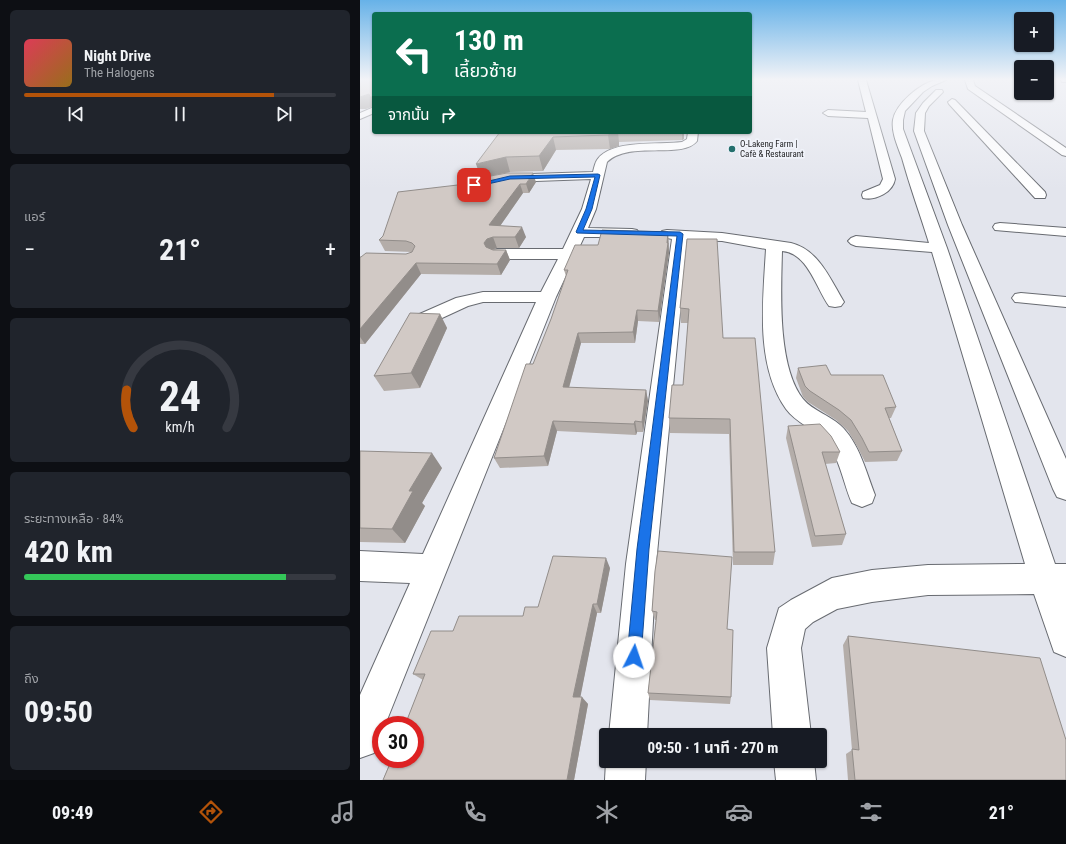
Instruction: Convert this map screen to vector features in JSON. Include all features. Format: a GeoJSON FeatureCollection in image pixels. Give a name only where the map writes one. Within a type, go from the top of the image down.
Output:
{"type":"FeatureCollection","features":[{"type":"Feature","properties":{"kind":"street"},"geometry":{"type":"LineString","coordinates":[[868,195],[885,188],[889,184],[872,116]]}},
{"type":"Feature","properties":{"kind":"street"},"geometry":{"type":"LineString","coordinates":[[900,116],[898,129],[923,204],[1055,579],[1066,640]]}},
{"type":"Feature","properties":{"kind":"street"},"geometry":{"type":"LineString","coordinates":[[918,116],[918,131],[955,225],[1066,489]]}},
{"type":"Feature","properties":{"kind":"street"},"geometry":{"type":"LineString","coordinates":[[964,116],[1040,195]]}},
{"type":"Feature","properties":{"kind":"street"},"geometry":{"type":"LineString","coordinates":[[1013,116],[1066,153]]}},
{"type":"Feature","properties":{"kind":"street"},"geometry":{"type":"LineString","coordinates":[[360,739],[547,297],[583,223],[602,160],[610,154],[630,149],[684,146],[692,141],[693,134]]}},
{"type":"Feature","properties":{"kind":"street"},"geometry":{"type":"LineString","coordinates":[[494,180],[523,176],[598,175]]}},
{"type":"Feature","properties":{"kind":"street"},"geometry":{"type":"LineString","coordinates":[[923,204],[944,197]]}},
{"type":"Feature","properties":{"kind":"street"},"geometry":{"type":"LineString","coordinates":[[583,223],[680,234],[722,237],[796,250],[810,261],[835,302]]}},
{"type":"Feature","properties":{"kind":"street"},"geometry":{"type":"LineString","coordinates":[[1000,227],[1066,232]]}},
{"type":"Feature","properties":{"kind":"street"},"geometry":{"type":"LineString","coordinates":[[629,728],[642,556],[680,234]]}},
{"type":"Feature","properties":{"kind":"street"},"geometry":{"type":"LineString","coordinates":[[856,241],[939,248]]}},
{"type":"Feature","properties":{"kind":"street"},"geometry":{"type":"LineString","coordinates":[[774,246],[772,289],[773,329],[780,366],[787,391],[795,405],[834,434],[843,448],[862,495]]}},
{"type":"Feature","properties":{"kind":"street"},"geometry":{"type":"LineString","coordinates":[[496,254],[568,254]]}},
{"type":"Feature","properties":{"kind":"street"},"geometry":{"type":"LineString","coordinates":[[422,320],[462,302],[483,298],[547,297]]}},
{"type":"Feature","properties":{"kind":"street"},"geometry":{"type":"LineString","coordinates":[[1021,298],[1066,302]]}},
{"type":"Feature","properties":{"kind":"street"},"geometry":{"type":"LineString","coordinates":[[360,566],[432,569]]}},
{"type":"Feature","properties":{"kind":"street"},"geometry":{"type":"LineString","coordinates":[[791,728],[784,648],[791,620],[802,610],[832,594],[872,586],[928,580],[974,581],[1055,579]]}},
{"type":"Feature","properties":{"kind":"street"},"geometry":{"type":"LineString","coordinates":[[625,780],[626,768]]}},
{"type":"Feature","properties":{"kind":"street"},"geometry":{"type":"LineString","coordinates":[[795,768],[796,780]]}},
{"type":"Feature","properties":{"kind":"building"},"geometry":{"type":"Polygon","coordinates":[[[498,134],[611,134],[553,137],[539,156],[506,157],[476,164],[498,134]]]}},
{"type":"Feature","properties":{"kind":"building"},"geometry":{"type":"Polygon","coordinates":[[[507,173],[533,173],[526,184],[520,184],[489,225],[522,227],[515,237],[493,237],[487,239],[484,243],[486,247],[493,250],[506,250],[497,264],[416,263],[360,329],[360,257],[366,253],[406,254],[412,252],[415,246],[406,241],[379,240],[383,236],[398,192],[466,184],[469,180],[507,173]]]}},
{"type":"Feature","properties":{"kind":"building"},"geometry":{"type":"Polygon","coordinates":[[[602,230],[668,232],[668,243],[658,311],[637,310],[633,332],[578,333],[563,387],[646,390],[642,422],[635,421],[634,424],[553,421],[544,456],[494,458],[526,364],[533,364],[551,319],[568,270],[564,270],[575,245],[598,245],[602,230]]]}},
{"type":"Feature","properties":{"kind":"building"},"geometry":{"type":"Polygon","coordinates":[[[687,239],[717,239],[723,338],[755,338],[775,552],[734,552],[730,419],[669,418],[672,385],[683,385],[689,309],[680,308],[687,239]]]}},
{"type":"Feature","properties":{"kind":"building"},"geometry":{"type":"Polygon","coordinates":[[[410,313],[440,314],[411,373],[374,376],[410,313]]]}},
{"type":"Feature","properties":{"kind":"building"},"geometry":{"type":"Polygon","coordinates":[[[826,365],[831,375],[883,375],[896,407],[885,408],[902,451],[869,452],[851,420],[805,386],[798,368],[826,365]]]}},
{"type":"Feature","properties":{"kind":"building"},"geometry":{"type":"Polygon","coordinates":[[[820,424],[831,436],[840,452],[822,452],[846,534],[815,536],[788,426],[820,424]]]}},
{"type":"Feature","properties":{"kind":"building"},"geometry":{"type":"Polygon","coordinates":[[[360,451],[432,453],[409,491],[413,491],[392,529],[360,528],[360,451]]]}},
{"type":"Feature","properties":{"kind":"building"},"geometry":{"type":"Polygon","coordinates":[[[658,551],[732,557],[727,629],[733,630],[731,697],[648,693],[657,612],[652,611],[658,551]]]}},
{"type":"Feature","properties":{"kind":"building"},"geometry":{"type":"Polygon","coordinates":[[[553,556],[606,558],[597,604],[593,604],[573,697],[582,697],[567,780],[383,780],[388,768],[424,768],[424,716],[409,716],[425,674],[413,674],[431,631],[453,631],[459,616],[523,616],[525,607],[538,607],[553,556]]]}},
{"type":"Feature","properties":{"kind":"building"},"geometry":{"type":"Polygon","coordinates":[[[848,636],[1040,658],[1066,740],[1066,780],[855,780],[852,749],[859,750],[848,636]]]}},
{"type":"Feature","properties":{"kind":"place","name":"O-Lakeng Farm | Cafè & Restaurant"},"geometry":{"type":"Point","coordinates":[732,149]}},
{"type":"Feature","properties":{"kind":"route"},"geometry":{"type":"LineString","coordinates":[[474,185],[510,177],[598,175],[589,209],[579,232],[680,234],[641,564],[634,657]]}}]}
